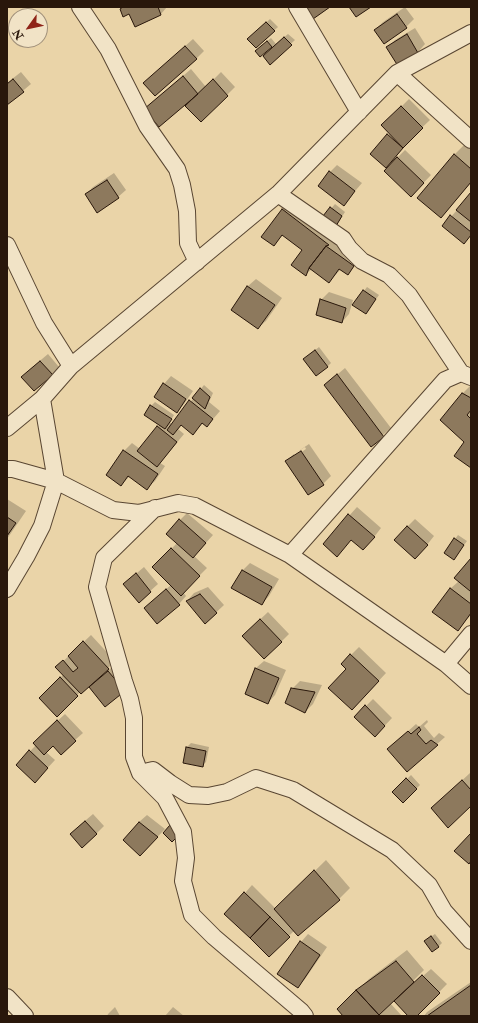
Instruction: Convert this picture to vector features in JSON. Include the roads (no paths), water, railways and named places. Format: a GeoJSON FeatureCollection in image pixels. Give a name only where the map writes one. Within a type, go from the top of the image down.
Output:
{"type":"FeatureCollection","features":[{"type":"Feature","properties":{"kind":"street"},"geometry":{"type":"LineString","coordinates":[[80,7],[108,49],[147,126],[177,169],[182,184],[187,211],[188,243],[197,262]]}},
{"type":"Feature","properties":{"kind":"street"},"geometry":{"type":"LineString","coordinates":[[297,7],[359,112]]}},
{"type":"Feature","properties":{"kind":"street"},"geometry":{"type":"LineString","coordinates":[[7,428],[42,398],[71,366],[278,194],[397,73],[471,33]]}},
{"type":"Feature","properties":{"kind":"street"},"geometry":{"type":"LineString","coordinates":[[397,73],[471,140]]}},
{"type":"Feature","properties":{"kind":"street"},"geometry":{"type":"LineString","coordinates":[[278,194],[343,239],[352,252],[362,261],[389,275],[409,295],[466,375],[445,380],[290,555]]}},
{"type":"Feature","properties":{"kind":"street"},"geometry":{"type":"LineString","coordinates":[[7,245],[44,323],[71,366]]}},
{"type":"Feature","properties":{"kind":"street"},"geometry":{"type":"LineString","coordinates":[[7,589],[42,526],[56,481],[42,398]]}},
{"type":"Feature","properties":{"kind":"street"},"geometry":{"type":"LineString","coordinates":[[7,469],[13,469],[56,481],[113,510],[139,513],[178,503],[195,506],[290,555],[446,664],[471,686]]}},
{"type":"Feature","properties":{"kind":"street"},"geometry":{"type":"LineString","coordinates":[[155,508],[104,558],[97,587],[130,699],[134,718],[134,757],[140,773],[165,798],[183,832],[186,858],[183,881],[192,915],[214,937],[296,1006],[305,1016]]}},
{"type":"Feature","properties":{"kind":"street"},"geometry":{"type":"LineString","coordinates":[[446,664],[471,634]]}},
{"type":"Feature","properties":{"kind":"street"},"geometry":{"type":"LineString","coordinates":[[140,773],[153,770],[170,783],[189,794],[208,796],[227,792],[256,778],[292,790],[392,850],[429,885],[444,911],[471,942]]}},
{"type":"Feature","properties":{"kind":"street"},"geometry":{"type":"LineString","coordinates":[[7,997],[25,1016]]}}]}
